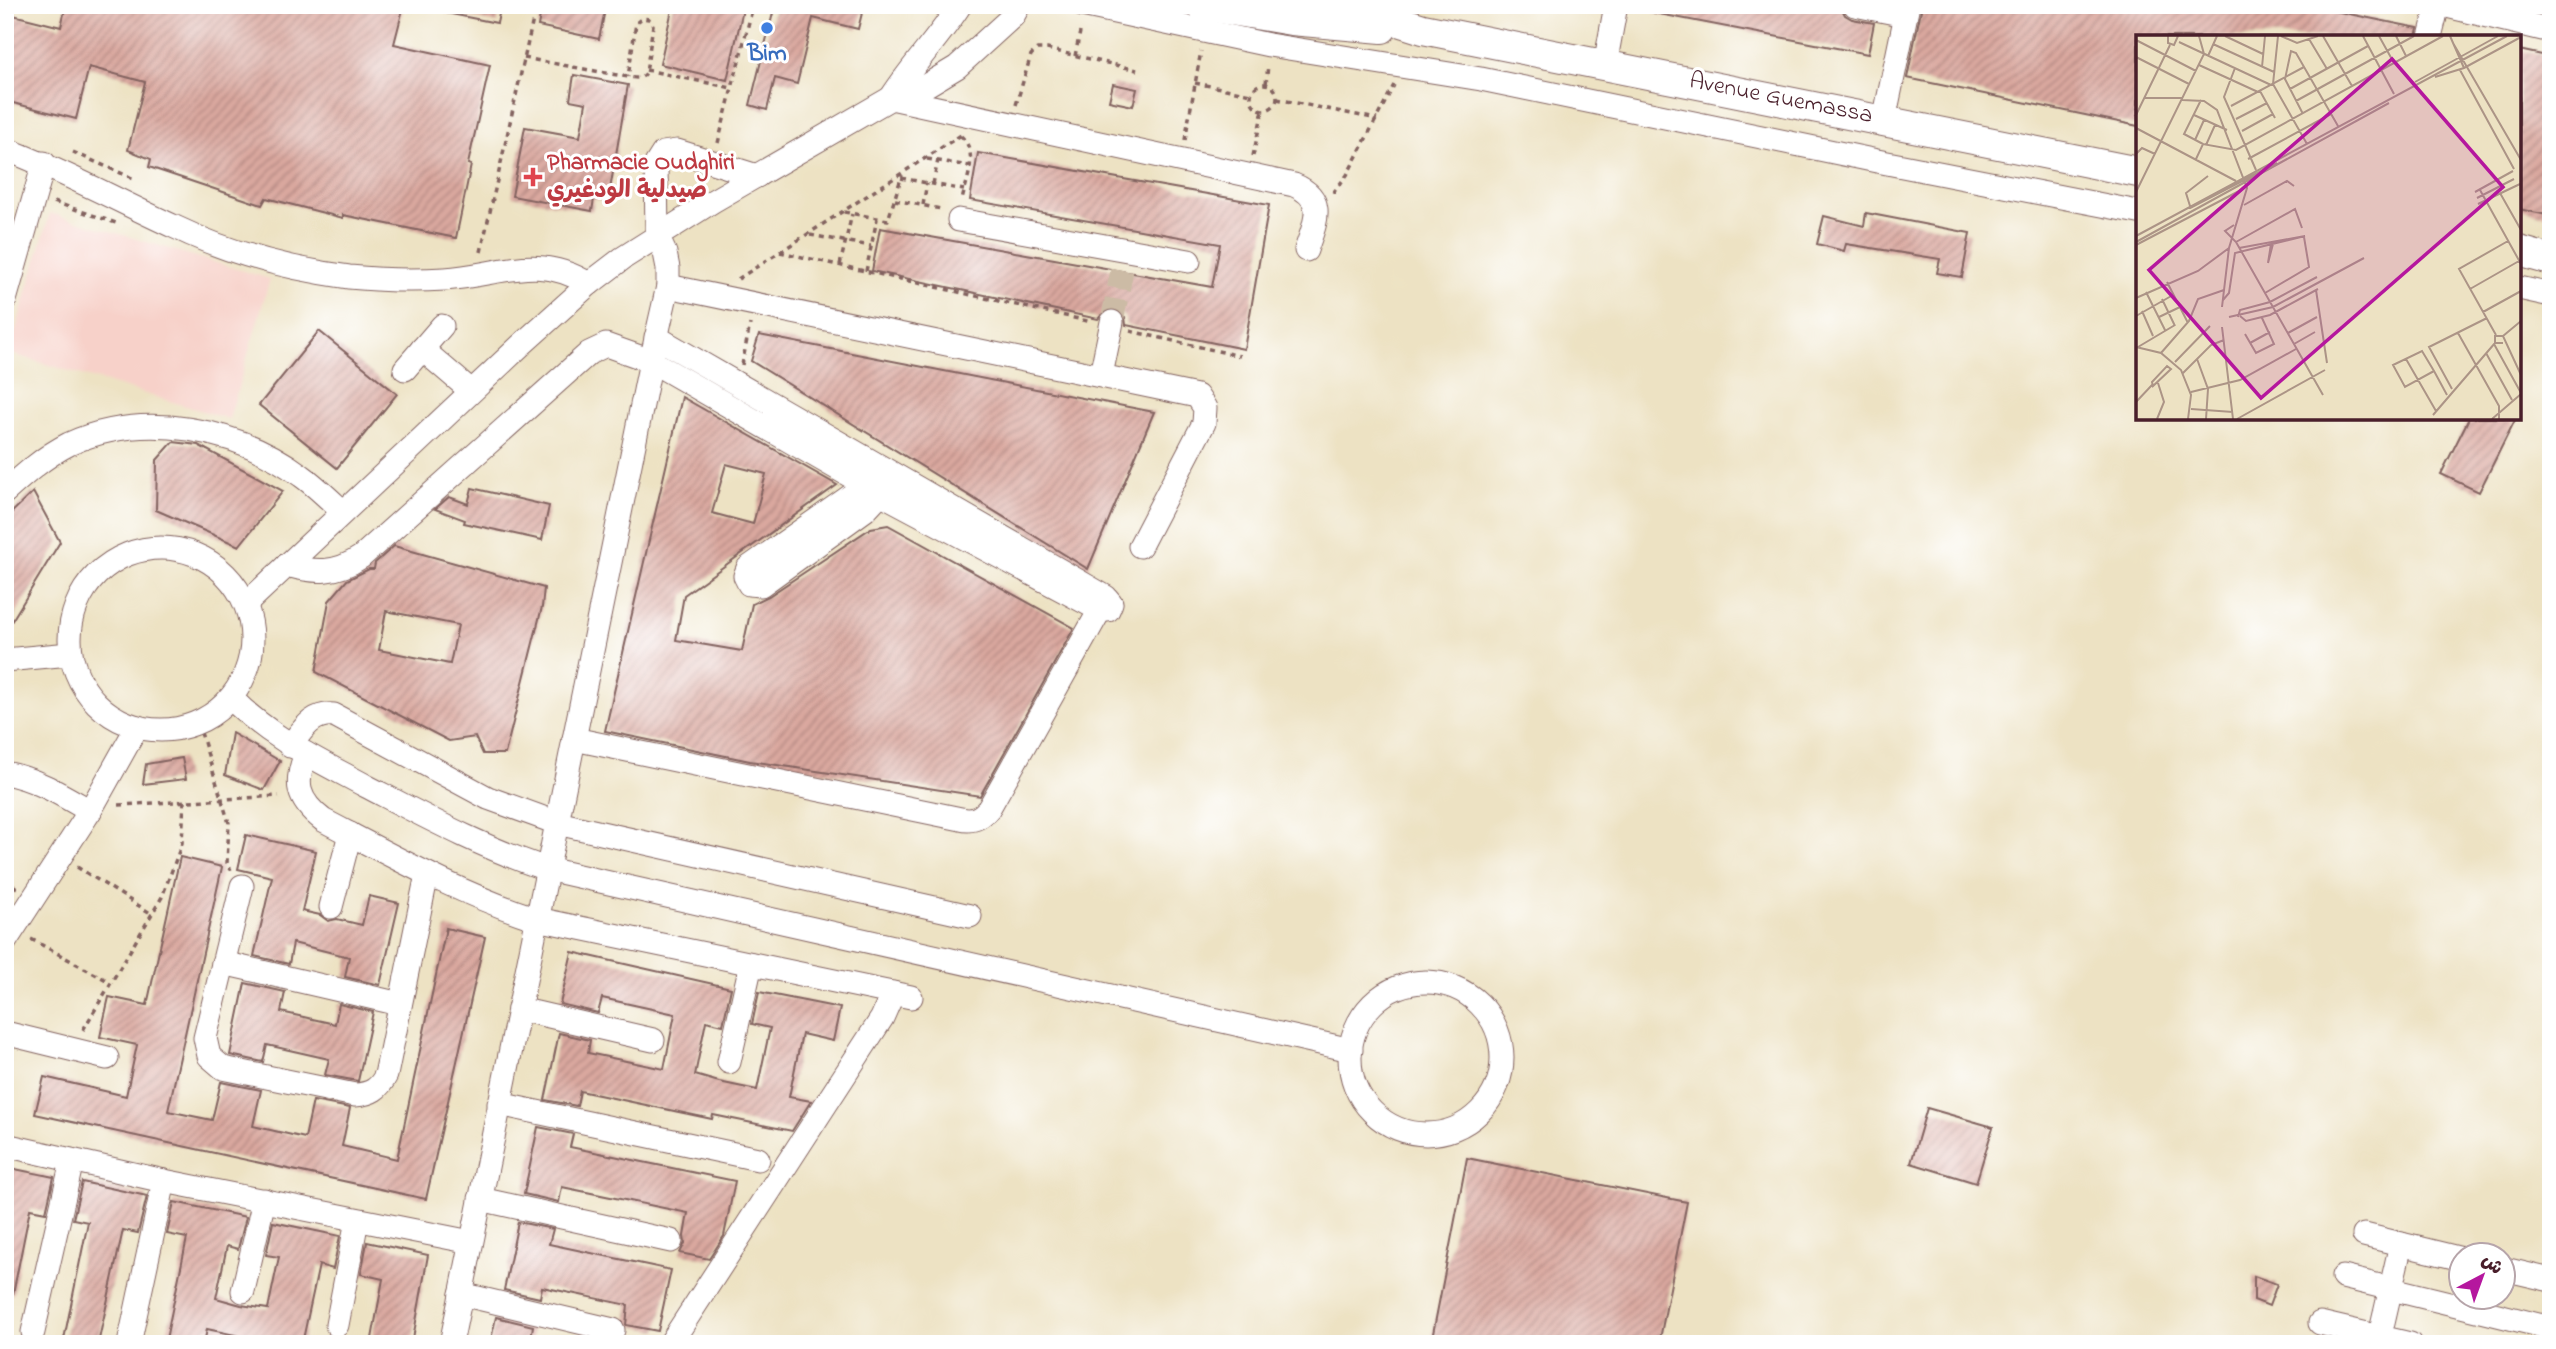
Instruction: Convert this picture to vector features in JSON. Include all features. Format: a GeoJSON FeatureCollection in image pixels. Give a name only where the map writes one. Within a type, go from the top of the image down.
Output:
{"type":"FeatureCollection","features":[{"type":"Feature","properties":{"kind":"main road","name":"Avenue Guemassa"},"geometry":{"type":"LineString","coordinates":[[1348,5],[1423,29],[2136,172]]}},
{"type":"Feature","properties":{"kind":"main road","name":"Avenue Guemassa"},"geometry":{"type":"LineString","coordinates":[[1203,19],[1291,20],[1357,27],[1423,29]]}},
{"type":"Feature","properties":{"kind":"street"},"geometry":{"type":"LineString","coordinates":[[891,98],[909,70],[960,5]]}},
{"type":"Feature","properties":{"kind":"street"},"geometry":{"type":"LineString","coordinates":[[246,604],[342,511],[589,284],[657,236],[757,176],[891,98],[927,85],[957,68],[1013,16],[1019,5]]}},
{"type":"Feature","properties":{"kind":"street"},"geometry":{"type":"LineString","coordinates":[[1082,5],[1203,19],[1332,55],[1405,65],[2136,212]]}},
{"type":"Feature","properties":{"kind":"street"},"geometry":{"type":"LineString","coordinates":[[1605,65],[1616,5]]}},
{"type":"Feature","properties":{"kind":"street"},"geometry":{"type":"LineString","coordinates":[[1855,5],[1906,10],[1884,120]]}},
{"type":"Feature","properties":{"kind":"street"},"geometry":{"type":"LineString","coordinates":[[2430,35],[2438,5]]}},
{"type":"Feature","properties":{"kind":"street"},"geometry":{"type":"LineString","coordinates":[[2443,5],[2551,29]]}},
{"type":"Feature","properties":{"kind":"street"},"geometry":{"type":"LineString","coordinates":[[891,98],[1302,188],[1314,201],[1317,210],[1317,219],[1306,250]]}},
{"type":"Feature","properties":{"kind":"street"},"geometry":{"type":"LineString","coordinates":[[5,149],[44,163],[176,228],[226,248],[317,272],[378,279],[447,278],[548,266],[570,272],[589,284]]}},
{"type":"Feature","properties":{"kind":"street"},"geometry":{"type":"LineString","coordinates":[[451,1344],[668,286],[665,253],[657,236],[656,164],[658,157],[670,150],[677,150],[757,176]]}},
{"type":"Feature","properties":{"kind":"street"},"geometry":{"type":"LineString","coordinates":[[5,300],[9,270],[44,163]]}},
{"type":"Feature","properties":{"kind":"street"},"geometry":{"type":"LineString","coordinates":[[959,216],[1124,260],[1189,261]]}},
{"type":"Feature","properties":{"kind":"street"},"geometry":{"type":"LineString","coordinates":[[668,286],[1197,396],[1205,408],[1204,423],[1140,546]]}},
{"type":"Feature","properties":{"kind":"street"},"geometry":{"type":"LineString","coordinates":[[2521,288],[2551,295]]}},
{"type":"Feature","properties":{"kind":"street"},"geometry":{"type":"LineString","coordinates":[[1101,375],[1111,324]]}},
{"type":"Feature","properties":{"kind":"street"},"geometry":{"type":"LineString","coordinates":[[405,369],[442,326]]}},
{"type":"Feature","properties":{"kind":"street"},"geometry":{"type":"LineString","coordinates":[[573,739],[973,820],[989,808],[1100,610],[876,477],[739,384],[656,337]]}},
{"type":"Feature","properties":{"kind":"street"},"geometry":{"type":"LineString","coordinates":[[287,565],[320,572],[336,570],[361,558],[597,348],[606,345],[651,362],[876,477]]}},
{"type":"Feature","properties":{"kind":"street"},"geometry":{"type":"LineString","coordinates":[[422,349],[471,391]]}},
{"type":"Feature","properties":{"kind":"street"},"geometry":{"type":"LineString","coordinates":[[5,492],[52,454],[90,435],[138,426],[163,427],[225,437],[254,449],[302,476],[342,511]]}},
{"type":"Feature","properties":{"kind":"street"},"geometry":{"type":"LineString","coordinates":[[876,477],[865,510],[761,585],[749,584],[745,576],[748,568],[876,477]]}},
{"type":"Feature","properties":{"kind":"street"},"geometry":{"type":"LineString","coordinates":[[150,547],[180,548],[207,559],[230,578],[246,604],[253,628],[252,653],[245,677],[231,698],[216,713],[198,723],[178,729],[158,730],[118,720],[94,700],[76,674],[70,654],[70,625],[79,596],[97,572],[121,555],[150,547]]}},
{"type":"Feature","properties":{"kind":"street"},"geometry":{"type":"LineString","coordinates":[[5,660],[70,654]]}},
{"type":"Feature","properties":{"kind":"street"},"geometry":{"type":"LineString","coordinates":[[231,698],[247,715],[298,750],[449,829],[513,858],[547,869],[1350,1050]]}},
{"type":"Feature","properties":{"kind":"street"},"geometry":{"type":"LineString","coordinates":[[670,1344],[882,1018],[902,995],[537,919],[491,903],[427,874],[314,813],[301,795],[298,750],[314,718],[334,715],[488,798],[556,823],[970,916]]}},
{"type":"Feature","properties":{"kind":"street"},"geometry":{"type":"LineString","coordinates":[[9,936],[91,809],[138,727]]}},
{"type":"Feature","properties":{"kind":"street"},"geometry":{"type":"LineString","coordinates":[[5,773],[48,786],[91,809]]}},
{"type":"Feature","properties":{"kind":"street"},"geometry":{"type":"LineString","coordinates":[[331,907],[350,834]]}},
{"type":"Feature","properties":{"kind":"street"},"geometry":{"type":"LineString","coordinates":[[242,886],[205,1044],[209,1056],[223,1068],[355,1095],[374,1090],[386,1075],[427,874]]}},
{"type":"Feature","properties":{"kind":"street"},"geometry":{"type":"LineString","coordinates":[[223,963],[400,1004]]}},
{"type":"Feature","properties":{"kind":"street"},"geometry":{"type":"LineString","coordinates":[[729,1062],[751,964]]}},
{"type":"Feature","properties":{"kind":"street"},"geometry":{"type":"LineString","coordinates":[[1426,982],[1456,988],[1470,995],[1484,1009],[1495,1025],[1501,1043],[1503,1063],[1499,1082],[1491,1099],[1478,1114],[1463,1125],[1444,1132],[1424,1134],[1403,1131],[1384,1122],[1369,1108],[1357,1090],[1351,1071],[1350,1050],[1355,1031],[1364,1014],[1377,1000],[1392,989],[1410,983],[1426,982]]}},
{"type":"Feature","properties":{"kind":"street"},"geometry":{"type":"LineString","coordinates":[[519,1009],[653,1040]]}},
{"type":"Feature","properties":{"kind":"street"},"geometry":{"type":"LineString","coordinates":[[5,1033],[107,1058]]}},
{"type":"Feature","properties":{"kind":"street"},"geometry":{"type":"LineString","coordinates":[[499,1104],[758,1159]]}},
{"type":"Feature","properties":{"kind":"street"},"geometry":{"type":"LineString","coordinates":[[5,1145],[164,1181],[471,1242]]}},
{"type":"Feature","properties":{"kind":"street"},"geometry":{"type":"LineString","coordinates":[[33,1332],[72,1161]]}},
{"type":"Feature","properties":{"kind":"street"},"geometry":{"type":"LineString","coordinates":[[130,1344],[164,1181]]}},
{"type":"Feature","properties":{"kind":"street"},"geometry":{"type":"LineString","coordinates":[[480,1199],[671,1241]]}},
{"type":"Feature","properties":{"kind":"street"},"geometry":{"type":"LineString","coordinates":[[243,1291],[264,1200]]}},
{"type":"Feature","properties":{"kind":"street"},"geometry":{"type":"LineString","coordinates":[[337,1325],[357,1220]]}},
{"type":"Feature","properties":{"kind":"street"},"geometry":{"type":"LineString","coordinates":[[2364,1235],[2448,1256]]}},
{"type":"Feature","properties":{"kind":"street"},"geometry":{"type":"LineString","coordinates":[[2378,1340],[2401,1244]]}},
{"type":"Feature","properties":{"kind":"street"},"geometry":{"type":"LineString","coordinates":[[2518,1272],[2551,1280]]}},
{"type":"Feature","properties":{"kind":"street"},"geometry":{"type":"LineString","coordinates":[[2343,1277],[2551,1328]]}},
{"type":"Feature","properties":{"kind":"street"},"geometry":{"type":"LineString","coordinates":[[461,1294],[613,1330]]}},
{"type":"Feature","properties":{"kind":"street"},"geometry":{"type":"LineString","coordinates":[[2320,1323],[2378,1340],[2410,1344]]}},
{"type":"Feature","properties":{"kind":"path"},"geometry":{"type":"LineString","coordinates":[[476,274],[536,6]]}},
{"type":"Feature","properties":{"kind":"path"},"geometry":{"type":"LineString","coordinates":[[713,162],[752,10]]}},
{"type":"Feature","properties":{"kind":"path"},"geometry":{"type":"LineString","coordinates":[[524,58],[628,77],[641,78],[646,69],[653,25],[649,19],[642,18],[636,23],[628,77]]}},
{"type":"Feature","properties":{"kind":"path"},"geometry":{"type":"LineString","coordinates":[[1181,161],[1203,19]]}},
{"type":"Feature","properties":{"kind":"path"},"geometry":{"type":"LineString","coordinates":[[1074,56],[1080,32]]}},
{"type":"Feature","properties":{"kind":"path"},"geometry":{"type":"LineString","coordinates":[[1010,124],[1034,52],[1042,49],[1137,70]]}},
{"type":"Feature","properties":{"kind":"path"},"geometry":{"type":"LineString","coordinates":[[1317,210],[1347,175],[1405,65]]}},
{"type":"Feature","properties":{"kind":"path"},"geometry":{"type":"LineString","coordinates":[[646,69],[732,88]]}},
{"type":"Feature","properties":{"kind":"path"},"geometry":{"type":"LineString","coordinates":[[1195,83],[1251,94]]}},
{"type":"Feature","properties":{"kind":"path"},"geometry":{"type":"LineString","coordinates":[[1266,84],[1275,89],[1277,99],[1272,107],[1263,110],[1253,105],[1251,94],[1256,86],[1266,84]]}},
{"type":"Feature","properties":{"kind":"path"},"geometry":{"type":"LineString","coordinates":[[1277,99],[1377,119]]}},
{"type":"Feature","properties":{"kind":"path"},"geometry":{"type":"LineString","coordinates":[[1250,176],[1263,110]]}},
{"type":"Feature","properties":{"kind":"path"},"geometry":{"type":"LineString","coordinates":[[713,295],[987,119]]}},
{"type":"Feature","properties":{"kind":"path"},"geometry":{"type":"LineString","coordinates":[[895,200],[959,216],[972,154],[961,136]]}},
{"type":"Feature","properties":{"kind":"path"},"geometry":{"type":"LineString","coordinates":[[925,158],[969,166]]}},
{"type":"Feature","properties":{"kind":"path"},"geometry":{"type":"LineString","coordinates":[[933,184],[938,160]]}},
{"type":"Feature","properties":{"kind":"path"},"geometry":{"type":"LineString","coordinates":[[902,176],[964,190]]}},
{"type":"Feature","properties":{"kind":"path"},"geometry":{"type":"LineString","coordinates":[[844,212],[885,221],[890,219],[902,176]]}},
{"type":"Feature","properties":{"kind":"path"},"geometry":{"type":"LineString","coordinates":[[923,205],[927,183]]}},
{"type":"Feature","properties":{"kind":"path"},"geometry":{"type":"LineString","coordinates":[[35,195],[107,222],[121,221]]}},
{"type":"Feature","properties":{"kind":"path"},"geometry":{"type":"LineString","coordinates":[[840,265],[852,214]]}},
{"type":"Feature","properties":{"kind":"path"},"geometry":{"type":"LineString","coordinates":[[866,271],[877,219]]}},
{"type":"Feature","properties":{"kind":"path"},"geometry":{"type":"LineString","coordinates":[[808,234],[871,246]]}},
{"type":"Feature","properties":{"kind":"path"},"geometry":{"type":"LineString","coordinates":[[780,252],[1111,324],[1240,356]]}},
{"type":"Feature","properties":{"kind":"path"},"geometry":{"type":"LineString","coordinates":[[739,384],[753,303]]}},
{"type":"Feature","properties":{"kind":"path"},"geometry":{"type":"LineString","coordinates":[[198,723],[230,828],[227,863],[242,886]]}},
{"type":"Feature","properties":{"kind":"path"},"geometry":{"type":"LineString","coordinates":[[91,809],[301,795]]}},
{"type":"Feature","properties":{"kind":"path"},"geometry":{"type":"LineString","coordinates":[[71,1049],[162,898],[182,844],[184,801]]}},
{"type":"Feature","properties":{"kind":"path"},"geometry":{"type":"LineString","coordinates":[[61,856],[152,914]]}},
{"type":"Feature","properties":{"kind":"path"},"geometry":{"type":"LineString","coordinates":[[9,936],[111,983]]}},
{"type":"Feature","properties":{"kind":"shaded area"},"geometry":{"type":"Polygon","coordinates":[[[50,213],[270,279],[229,419],[9,353],[50,213]]]}},
{"type":"Feature","properties":{"kind":"building"},"geometry":{"type":"Polygon","coordinates":[[[66,5],[404,5],[394,44],[490,65],[468,164],[471,165],[456,238],[343,215],[343,218],[266,198],[262,205],[149,167],[151,159],[128,150],[145,82],[89,67],[76,119],[5,101],[5,13],[61,27],[66,5]]]}},
{"type":"Feature","properties":{"kind":"building"},"geometry":{"type":"Polygon","coordinates":[[[447,5],[501,5],[497,23],[446,13],[447,5]]]}},
{"type":"Feature","properties":{"kind":"building"},"geometry":{"type":"Polygon","coordinates":[[[542,5],[606,5],[599,39],[538,26],[542,5]]]}},
{"type":"Feature","properties":{"kind":"building"},"geometry":{"type":"Polygon","coordinates":[[[673,5],[744,5],[727,80],[660,64],[673,5]]]}},
{"type":"Feature","properties":{"kind":"building"},"geometry":{"type":"Polygon","coordinates":[[[775,5],[864,5],[858,29],[813,18],[797,84],[775,78],[767,110],[750,105],[775,5]]]}},
{"type":"Feature","properties":{"kind":"building"},"geometry":{"type":"Polygon","coordinates":[[[1655,5],[1834,5],[1841,7],[1845,15],[1852,19],[1874,23],[1868,54],[1654,13],[1655,5]]]}},
{"type":"Feature","properties":{"kind":"building"},"geometry":{"type":"Polygon","coordinates":[[[1922,5],[2305,5],[2418,28],[2416,35],[2136,35],[2136,126],[1907,78],[1922,5]]]}},
{"type":"Feature","properties":{"kind":"building"},"geometry":{"type":"Polygon","coordinates":[[[2521,50],[2551,57],[2551,216],[2521,209],[2521,50]]]}},
{"type":"Feature","properties":{"kind":"building"},"geometry":{"type":"Polygon","coordinates":[[[574,75],[628,85],[608,201],[594,199],[592,211],[512,196],[525,127],[580,137],[586,103],[570,100],[574,75]]]}},
{"type":"Feature","properties":{"kind":"building"},"geometry":{"type":"Polygon","coordinates":[[[1113,84],[1137,89],[1133,106],[1109,101],[1113,84]]]}},
{"type":"Feature","properties":{"kind":"building"},"geometry":{"type":"Polygon","coordinates":[[[978,153],[1269,205],[1244,349],[1126,325],[1125,317],[1115,309],[1107,309],[1098,319],[872,271],[880,228],[1212,287],[1220,244],[970,200],[978,153]]]}},
{"type":"Feature","properties":{"kind":"building"},"geometry":{"type":"Polygon","coordinates":[[[1866,213],[1970,233],[1962,277],[1937,273],[1940,259],[1846,244],[1844,251],[1817,244],[1824,216],[1864,226],[1866,213]]]}},
{"type":"Feature","properties":{"kind":"building"},"geometry":{"type":"Polygon","coordinates":[[[319,331],[397,394],[337,468],[259,405],[319,331]]]}},
{"type":"Feature","properties":{"kind":"building"},"geometry":{"type":"Polygon","coordinates":[[[759,335],[1154,412],[1088,569],[751,361],[759,335]]]}},
{"type":"Feature","properties":{"kind":"building"},"geometry":{"type":"Polygon","coordinates":[[[682,397],[837,485],[684,595],[676,640],[742,651],[752,604],[769,596],[871,528],[888,525],[1074,628],[980,796],[750,761],[605,731],[682,397]],[[726,464],[712,513],[753,524],[766,474],[726,464]]]}},
{"type":"Feature","properties":{"kind":"building"},"geometry":{"type":"Polygon","coordinates":[[[2468,420],[2515,420],[2479,492],[2441,474],[2468,420]]]}},
{"type":"Feature","properties":{"kind":"building"},"geometry":{"type":"Polygon","coordinates":[[[173,442],[198,445],[283,491],[239,546],[156,510],[157,460],[173,442]]]}},
{"type":"Feature","properties":{"kind":"building"},"geometry":{"type":"Polygon","coordinates":[[[472,488],[549,506],[542,540],[464,523],[465,520],[435,509],[449,497],[468,504],[472,488]]]}},
{"type":"Feature","properties":{"kind":"building"},"geometry":{"type":"Polygon","coordinates":[[[33,492],[60,542],[5,632],[5,519],[33,492]]]}},
{"type":"Feature","properties":{"kind":"building"},"geometry":{"type":"Polygon","coordinates":[[[394,546],[544,588],[542,607],[505,754],[483,754],[475,737],[449,741],[316,672],[329,601],[347,580],[374,569],[375,563],[394,546]],[[386,611],[379,650],[450,664],[458,625],[386,611]]]}},
{"type":"Feature","properties":{"kind":"building"},"geometry":{"type":"Polygon","coordinates":[[[232,733],[280,761],[264,790],[225,775],[232,733]]]}},
{"type":"Feature","properties":{"kind":"building"},"geometry":{"type":"Polygon","coordinates":[[[182,758],[186,779],[143,784],[146,764],[182,758]]]}},
{"type":"Feature","properties":{"kind":"building"},"geometry":{"type":"Polygon","coordinates":[[[246,835],[316,851],[302,911],[320,915],[328,921],[337,919],[362,925],[369,896],[399,903],[380,985],[345,977],[349,957],[293,943],[289,964],[254,956],[272,877],[238,869],[246,835]]]}},
{"type":"Feature","properties":{"kind":"building"},"geometry":{"type":"Polygon","coordinates":[[[180,857],[222,867],[168,1111],[212,1120],[221,1082],[261,1090],[253,1126],[305,1138],[313,1101],[350,1108],[342,1146],[397,1159],[446,928],[485,937],[426,1199],[35,1114],[44,1077],[126,1096],[137,1045],[100,1037],[109,997],[147,1005],[180,857]]]}},
{"type":"Feature","properties":{"kind":"building"},"geometry":{"type":"Polygon","coordinates":[[[572,952],[731,988],[723,1025],[706,1021],[695,1075],[757,1090],[770,1028],[752,1024],[759,992],[840,1008],[833,1041],[802,1034],[789,1097],[811,1101],[792,1131],[713,1115],[712,1119],[580,1091],[577,1106],[545,1100],[559,1033],[590,1040],[588,1053],[664,1069],[675,1014],[602,998],[598,1013],[560,1004],[572,952]]]}},
{"type":"Feature","properties":{"kind":"building"},"geometry":{"type":"Polygon","coordinates":[[[245,983],[285,992],[281,1012],[335,1024],[339,1004],[373,1012],[358,1081],[325,1075],[329,1059],[267,1045],[263,1062],[230,1055],[245,983]]]}},
{"type":"Feature","properties":{"kind":"building"},"geometry":{"type":"Polygon","coordinates":[[[1927,1108],[1993,1127],[1976,1183],[1911,1163],[1927,1108]]]}},
{"type":"Feature","properties":{"kind":"building"},"geometry":{"type":"Polygon","coordinates":[[[538,1127],[573,1134],[570,1147],[735,1181],[724,1236],[709,1259],[680,1253],[685,1243],[688,1213],[562,1187],[559,1202],[524,1194],[538,1127]]]}},
{"type":"Feature","properties":{"kind":"building"},"geometry":{"type":"Polygon","coordinates":[[[1467,1158],[1687,1202],[1659,1344],[1431,1344],[1467,1158]]]}},
{"type":"Feature","properties":{"kind":"building"},"geometry":{"type":"Polygon","coordinates":[[[5,1167],[54,1177],[46,1212],[30,1209],[13,1294],[5,1294],[5,1167]]]}},
{"type":"Feature","properties":{"kind":"building"},"geometry":{"type":"Polygon","coordinates":[[[82,1182],[147,1196],[138,1233],[123,1230],[98,1344],[63,1344],[88,1222],[73,1219],[82,1182]]]}},
{"type":"Feature","properties":{"kind":"building"},"geometry":{"type":"Polygon","coordinates":[[[174,1202],[246,1217],[238,1249],[227,1246],[216,1298],[241,1305],[268,1309],[279,1257],[266,1255],[273,1222],[340,1236],[333,1269],[319,1265],[302,1344],[267,1344],[207,1329],[204,1344],[165,1344],[187,1238],[167,1234],[174,1202]]]}},
{"type":"Feature","properties":{"kind":"building"},"geometry":{"type":"Polygon","coordinates":[[[518,1222],[553,1229],[549,1244],[671,1270],[658,1331],[626,1325],[628,1305],[542,1287],[540,1298],[504,1290],[518,1222]]]}},
{"type":"Feature","properties":{"kind":"building"},"geometry":{"type":"Polygon","coordinates":[[[367,1242],[428,1255],[412,1344],[371,1344],[383,1279],[361,1274],[367,1242]]]}},
{"type":"Feature","properties":{"kind":"building"},"geometry":{"type":"Polygon","coordinates":[[[2254,1276],[2277,1284],[2269,1306],[2254,1300],[2254,1276]]]}},
{"type":"Feature","properties":{"kind":"building"},"geometry":{"type":"Polygon","coordinates":[[[496,1317],[533,1326],[530,1344],[490,1344],[496,1317]]]}},
{"type":"Feature","properties":{"kind":"tunnel"},"geometry":{"type":"LineString","coordinates":[[1112,322],[1122,270]]}},
{"type":"Feature","properties":{"kind":"place","name":"Bim"},"geometry":{"type":"Point","coordinates":[767,28]}},
{"type":"Feature","properties":{"kind":"place","name":"Pharmacie Oudghiri صيدلية الودغيري"},"geometry":{"type":"Point","coordinates":[533,177]}}]}
